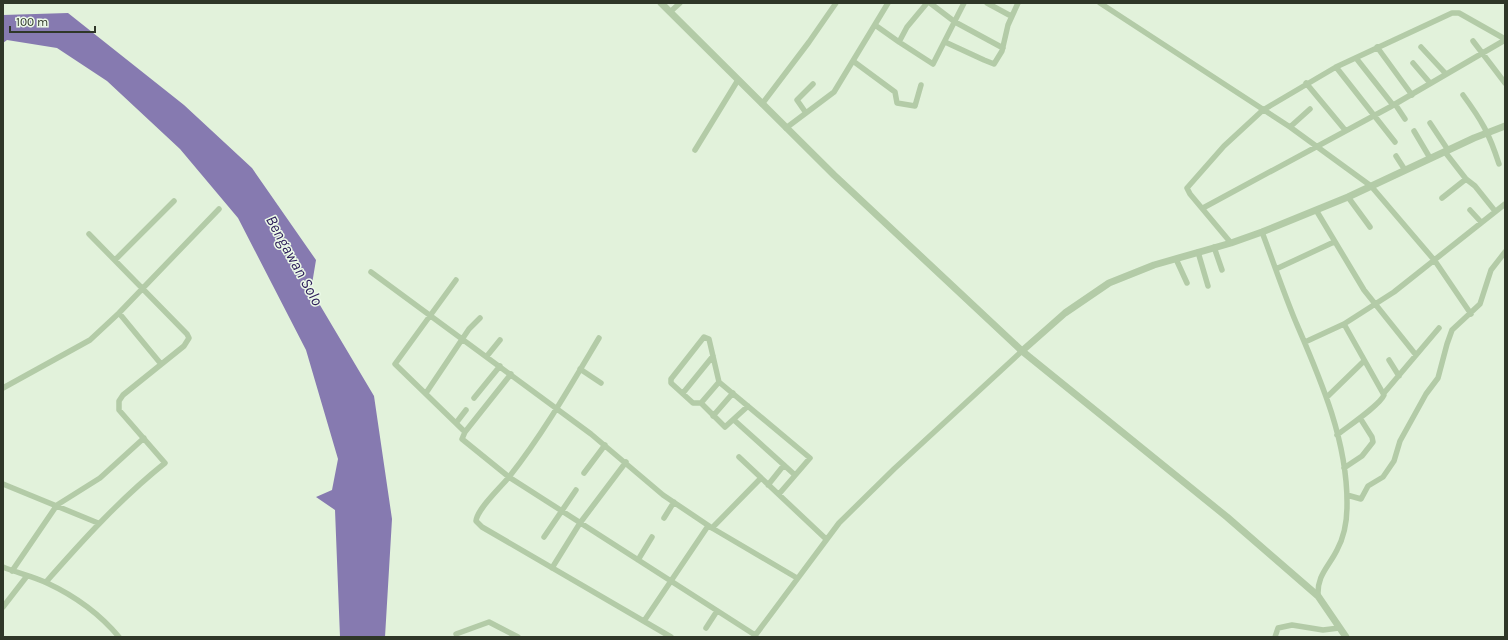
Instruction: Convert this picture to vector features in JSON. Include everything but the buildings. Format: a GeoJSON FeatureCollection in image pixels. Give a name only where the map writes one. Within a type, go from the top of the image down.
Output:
{"type":"FeatureCollection","features":[{"type":"Feature","properties":{"kind":"street"},"geometry":{"type":"LineString","coordinates":[[661,3],[786,128],[877,216],[1022,351],[1227,517],[1318,596],[1346,637]]}},
{"type":"Feature","properties":{"kind":"street"},"geometry":{"type":"LineString","coordinates":[[670,12],[680,3]]}},
{"type":"Feature","properties":{"kind":"street"},"geometry":{"type":"LineString","coordinates":[[762,104],[809,42],[836,3]]}},
{"type":"Feature","properties":{"kind":"street"},"geometry":{"type":"LineString","coordinates":[[786,128],[831,96],[888,3]]}},
{"type":"Feature","properties":{"kind":"street"},"geometry":{"type":"LineString","coordinates":[[899,42],[907,27],[926,3]]}},
{"type":"Feature","properties":{"kind":"street"},"geometry":{"type":"LineString","coordinates":[[930,3],[955,22],[1003,48]]}},
{"type":"Feature","properties":{"kind":"street"},"geometry":{"type":"LineString","coordinates":[[875,25],[933,64],[964,3]]}},
{"type":"Feature","properties":{"kind":"street"},"geometry":{"type":"LineString","coordinates":[[987,3],[1011,16]]}},
{"type":"Feature","properties":{"kind":"street"},"geometry":{"type":"LineString","coordinates":[[945,42],[992,64],[998,60],[1003,48],[1006,28],[1018,3]]}},
{"type":"Feature","properties":{"kind":"street"},"geometry":{"type":"LineString","coordinates":[[1100,3],[1290,127],[1371,186],[1435,261],[1471,314]]}},
{"type":"Feature","properties":{"kind":"street"},"geometry":{"type":"LineString","coordinates":[[1203,208],[1412,95],[1505,39],[1462,14],[1454,12],[1336,67],[1306,83],[1263,110],[1224,146],[1189,184],[1188,191],[1231,243]]}},
{"type":"Feature","properties":{"kind":"street"},"geometry":{"type":"LineString","coordinates":[[1474,41],[1482,54],[1505,83]]}},
{"type":"Feature","properties":{"kind":"street"},"geometry":{"type":"LineString","coordinates":[[1377,47],[1412,95]]}},
{"type":"Feature","properties":{"kind":"street"},"geometry":{"type":"LineString","coordinates":[[1421,47],[1446,74]]}},
{"type":"Feature","properties":{"kind":"street"},"geometry":{"type":"LineString","coordinates":[[1356,58],[1405,119]]}},
{"type":"Feature","properties":{"kind":"street"},"geometry":{"type":"LineString","coordinates":[[853,61],[894,92],[897,103],[915,106],[921,85]]}},
{"type":"Feature","properties":{"kind":"street"},"geometry":{"type":"LineString","coordinates":[[1413,63],[1430,83]]}},
{"type":"Feature","properties":{"kind":"street"},"geometry":{"type":"LineString","coordinates":[[1336,67],[1395,142]]}},
{"type":"Feature","properties":{"kind":"street"},"geometry":{"type":"LineString","coordinates":[[695,150],[738,80]]}},
{"type":"Feature","properties":{"kind":"street"},"geometry":{"type":"LineString","coordinates":[[1306,83],[1345,130]]}},
{"type":"Feature","properties":{"kind":"street"},"geometry":{"type":"LineString","coordinates":[[806,113],[797,100],[813,84]]}},
{"type":"Feature","properties":{"kind":"street"},"geometry":{"type":"LineString","coordinates":[[1463,95],[1479,116],[1488,132],[1499,164]]}},
{"type":"Feature","properties":{"kind":"street"},"geometry":{"type":"LineString","coordinates":[[1290,127],[1310,109]]}},
{"type":"Feature","properties":{"kind":"street"},"geometry":{"type":"LineString","coordinates":[[1430,123],[1466,179],[1474,186],[1495,211]]}},
{"type":"Feature","properties":{"kind":"street"},"geometry":{"type":"LineString","coordinates":[[511,374],[465,432],[462,439],[509,477],[754,636],[839,523],[894,469],[1022,351],[1066,313],[1109,283],[1154,265],[1231,243],[1262,232],[1348,197],[1430,158],[1505,126]]}},
{"type":"Feature","properties":{"kind":"street"},"geometry":{"type":"LineString","coordinates":[[1414,131],[1430,158]]}},
{"type":"Feature","properties":{"kind":"street"},"geometry":{"type":"LineString","coordinates":[[1396,156],[1405,170]]}},
{"type":"Feature","properties":{"kind":"street"},"geometry":{"type":"LineString","coordinates":[[1442,198],[1466,179]]}},
{"type":"Feature","properties":{"kind":"street"},"geometry":{"type":"LineString","coordinates":[[1348,197],[1370,227]]}},
{"type":"Feature","properties":{"kind":"street"},"geometry":{"type":"LineString","coordinates":[[115,260],[174,201]]}},
{"type":"Feature","properties":{"kind":"street"},"geometry":{"type":"LineString","coordinates":[[1305,342],[1344,324],[1374,305],[1435,261],[1505,204]]}},
{"type":"Feature","properties":{"kind":"street"},"geometry":{"type":"LineString","coordinates":[[3,388],[90,340],[119,314],[219,209]]}},
{"type":"Feature","properties":{"kind":"street"},"geometry":{"type":"LineString","coordinates":[[1316,210],[1334,242],[1374,305],[1416,355]]}},
{"type":"Feature","properties":{"kind":"street"},"geometry":{"type":"LineString","coordinates":[[1470,210],[1481,222]]}},
{"type":"Feature","properties":{"kind":"street"},"geometry":{"type":"LineString","coordinates":[[1262,232],[1327,397],[1344,468],[1347,495],[1346,517],[1340,542],[1319,579],[1318,596]]}},
{"type":"Feature","properties":{"kind":"street"},"geometry":{"type":"LineString","coordinates":[[46,582],[98,523],[140,483],[164,464],[144,438],[119,410],[119,401],[122,395],[184,346],[189,338],[187,334],[143,288],[89,234]]}},
{"type":"Feature","properties":{"kind":"street"},"geometry":{"type":"LineString","coordinates":[[1276,269],[1334,242]]}},
{"type":"Feature","properties":{"kind":"street"},"geometry":{"type":"LineString","coordinates":[[1214,247],[1222,270]]}},
{"type":"Feature","properties":{"kind":"street"},"geometry":{"type":"LineString","coordinates":[[1198,252],[1208,286]]}},
{"type":"Feature","properties":{"kind":"street"},"geometry":{"type":"LineString","coordinates":[[1347,495],[1361,499],[1370,484],[1385,475],[1396,457],[1400,441],[1426,394],[1438,378],[1452,330],[1471,314],[1480,304],[1491,270],[1505,252]]}},
{"type":"Feature","properties":{"kind":"street"},"geometry":{"type":"LineString","coordinates":[[1176,259],[1187,283]]}},
{"type":"Feature","properties":{"kind":"street"},"geometry":{"type":"LineString","coordinates":[[371,272],[557,408],[626,462],[643,479],[674,502],[710,527],[797,578]]}},
{"type":"Feature","properties":{"kind":"street"},"geometry":{"type":"LineString","coordinates":[[456,280],[395,363],[465,432]]}},
{"type":"Feature","properties":{"kind":"street"},"geometry":{"type":"LineString","coordinates":[[119,314],[162,364]]}},
{"type":"Feature","properties":{"kind":"street"},"geometry":{"type":"LineString","coordinates":[[426,393],[480,318]]}},
{"type":"Feature","properties":{"kind":"street"},"geometry":{"type":"LineString","coordinates":[[1344,324],[1364,361],[1384,393]]}},
{"type":"Feature","properties":{"kind":"street"},"geometry":{"type":"LineString","coordinates":[[1337,435],[1360,418],[1384,397],[1384,393],[1430,336],[1439,328]]}},
{"type":"Feature","properties":{"kind":"street"},"geometry":{"type":"LineString","coordinates":[[748,406],[725,428],[701,403],[693,403],[671,383],[670,379],[704,337],[709,339],[719,382],[733,393],[810,458],[779,494]]}},
{"type":"Feature","properties":{"kind":"street"},"geometry":{"type":"LineString","coordinates":[[599,338],[557,408],[509,477],[480,512],[476,521],[552,568],[671,637]]}},
{"type":"Feature","properties":{"kind":"street"},"geometry":{"type":"LineString","coordinates":[[487,356],[500,340]]}},
{"type":"Feature","properties":{"kind":"street"},"geometry":{"type":"LineString","coordinates":[[683,393],[713,356]]}},
{"type":"Feature","properties":{"kind":"street"},"geometry":{"type":"LineString","coordinates":[[1389,360],[1398,376]]}},
{"type":"Feature","properties":{"kind":"street"},"geometry":{"type":"LineString","coordinates":[[1327,397],[1364,361]]}},
{"type":"Feature","properties":{"kind":"street"},"geometry":{"type":"LineString","coordinates":[[474,398],[500,366]]}},
{"type":"Feature","properties":{"kind":"street"},"geometry":{"type":"LineString","coordinates":[[580,369],[601,383]]}},
{"type":"Feature","properties":{"kind":"street"},"geometry":{"type":"LineString","coordinates":[[701,403],[719,382]]}},
{"type":"Feature","properties":{"kind":"street"},"geometry":{"type":"LineString","coordinates":[[713,416],[733,393]]}},
{"type":"Feature","properties":{"kind":"street"},"geometry":{"type":"LineString","coordinates":[[456,423],[466,410]]}},
{"type":"Feature","properties":{"kind":"street"},"geometry":{"type":"LineString","coordinates":[[1344,468],[1362,456],[1373,442],[1372,437],[1360,418]]}},
{"type":"Feature","properties":{"kind":"street"},"geometry":{"type":"LineString","coordinates":[[734,420],[795,475]]}},
{"type":"Feature","properties":{"kind":"street"},"geometry":{"type":"LineString","coordinates":[[12,571],[57,505],[100,478],[144,438]]}},
{"type":"Feature","properties":{"kind":"street"},"geometry":{"type":"LineString","coordinates":[[584,473],[605,446]]}},
{"type":"Feature","properties":{"kind":"street"},"geometry":{"type":"LineString","coordinates":[[739,457],[826,539]]}},
{"type":"Feature","properties":{"kind":"street"},"geometry":{"type":"LineString","coordinates":[[552,568],[580,523],[626,462]]}},
{"type":"Feature","properties":{"kind":"street"},"geometry":{"type":"LineString","coordinates":[[768,485],[784,465]]}},
{"type":"Feature","properties":{"kind":"street"},"geometry":{"type":"LineString","coordinates":[[644,621],[710,527],[761,478]]}},
{"type":"Feature","properties":{"kind":"street"},"geometry":{"type":"LineString","coordinates":[[3,484],[98,523]]}},
{"type":"Feature","properties":{"kind":"street"},"geometry":{"type":"LineString","coordinates":[[544,538],[576,490]]}},
{"type":"Feature","properties":{"kind":"street"},"geometry":{"type":"LineString","coordinates":[[664,518],[674,502]]}},
{"type":"Feature","properties":{"kind":"street"},"geometry":{"type":"LineString","coordinates":[[638,560],[652,537]]}},
{"type":"Feature","properties":{"kind":"street"},"geometry":{"type":"LineString","coordinates":[[3,567],[46,582],[77,598],[106,621],[119,637]]}},
{"type":"Feature","properties":{"kind":"street"},"geometry":{"type":"LineString","coordinates":[[3,607],[27,576]]}},
{"type":"Feature","properties":{"kind":"street"},"geometry":{"type":"LineString","coordinates":[[1305,585],[1319,579]]}},
{"type":"Feature","properties":{"kind":"street"},"geometry":{"type":"LineString","coordinates":[[706,628],[717,611]]}},
{"type":"Feature","properties":{"kind":"street"},"geometry":{"type":"LineString","coordinates":[[456,634],[489,622],[515,636]]}},
{"type":"Feature","properties":{"kind":"street"},"geometry":{"type":"LineString","coordinates":[[1275,637],[1278,628],[1288,625],[1324,630],[1339,628]]}},
{"type":"Feature","properties":{"kind":"water","name":"Bengawan Solo"},"geometry":{"type":"Polygon","coordinates":[[[68,13],[184,105],[252,168],[316,260],[311,290],[374,396],[392,519],[385,637],[340,637],[335,510],[316,497],[332,490],[338,459],[306,350],[238,218],[180,149],[107,81],[57,48],[7,40],[3,43],[3,15],[68,13]]]}}]}
